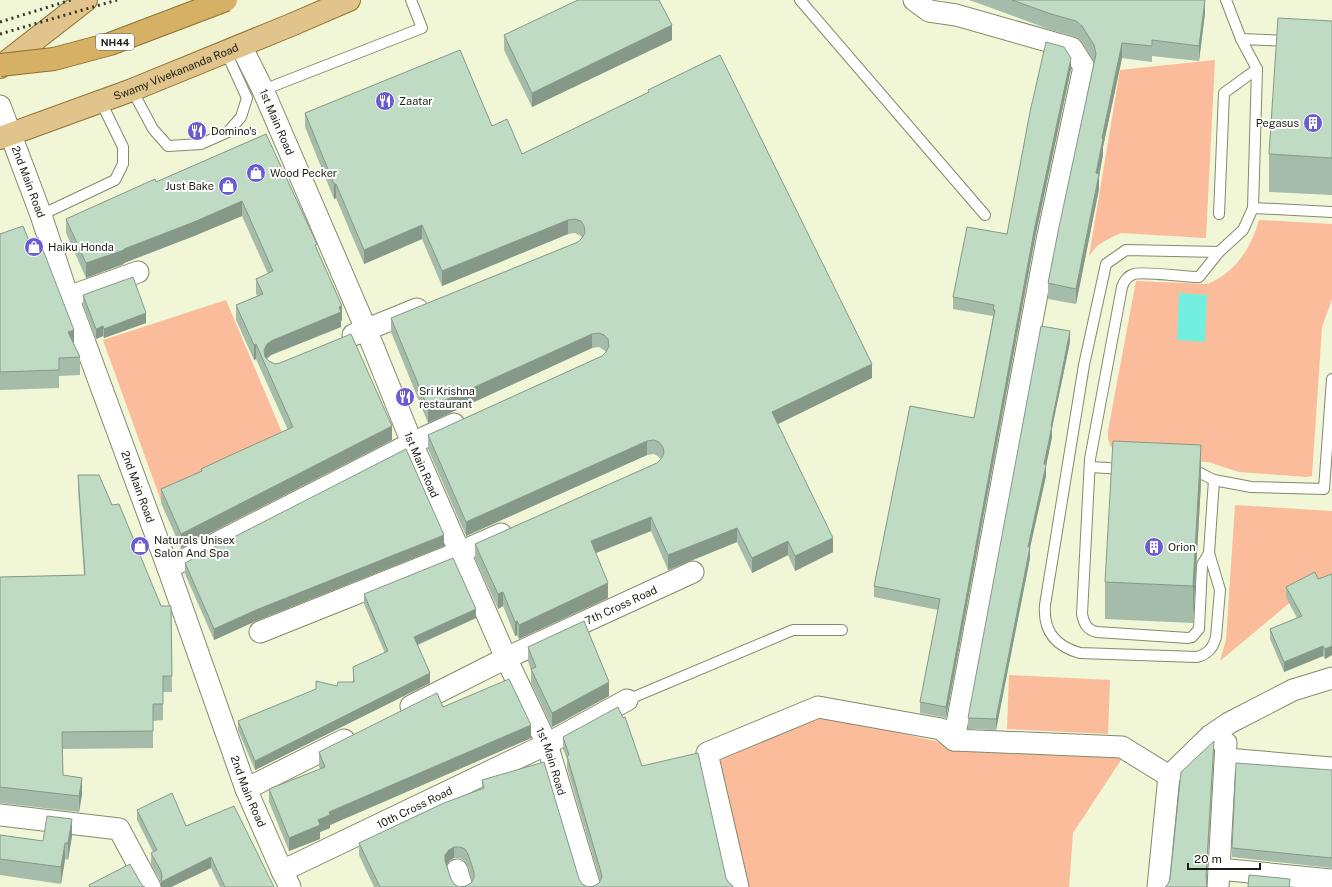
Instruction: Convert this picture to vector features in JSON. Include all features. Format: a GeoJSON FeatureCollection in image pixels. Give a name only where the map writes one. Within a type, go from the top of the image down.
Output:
{"type":"FeatureCollection","features":[{"type":"Feature","properties":{"kind":"highway","name":"NH44"},"geometry":{"type":"LineString","coordinates":[[0,66],[54,59],[110,44],[226,0]]}},
{"type":"Feature","properties":{"kind":"main road"},"geometry":{"type":"LineString","coordinates":[[0,66],[86,0]]}},
{"type":"Feature","properties":{"kind":"main road","name":"Swamy Vivekananda Road"},"geometry":{"type":"LineString","coordinates":[[6,135],[102,102],[234,49],[349,0]]}},
{"type":"Feature","properties":{"kind":"street"},"geometry":{"type":"LineString","coordinates":[[914,0],[929,11],[956,15],[1072,48],[1084,67],[1047,240],[954,740]]}},
{"type":"Feature","properties":{"kind":"street","name":"1st Main Road"},"geometry":{"type":"LineString","coordinates":[[234,49],[263,90],[366,329],[412,443],[506,658],[547,744],[590,887]]}},
{"type":"Feature","properties":{"kind":"street","name":"2nd Main Road"},"geometry":{"type":"LineString","coordinates":[[0,106],[6,135],[41,215],[68,297],[168,568],[246,789],[286,879]]}},
{"type":"Feature","properties":{"kind":"street"},"geometry":{"type":"LineString","coordinates":[[68,297],[138,272]]}},
{"type":"Feature","properties":{"kind":"street"},"geometry":{"type":"LineString","coordinates":[[338,341],[432,302]]}},
{"type":"Feature","properties":{"kind":"street"},"geometry":{"type":"LineString","coordinates":[[168,568],[412,443],[469,417]]}},
{"type":"Feature","properties":{"kind":"street"},"geometry":{"type":"LineString","coordinates":[[260,632],[460,552],[517,527]]}},
{"type":"Feature","properties":{"kind":"street","name":"7th Cross Road"},"geometry":{"type":"LineString","coordinates":[[394,715],[506,658],[692,572]]}},
{"type":"Feature","properties":{"kind":"street"},"geometry":{"type":"LineString","coordinates":[[1158,887],[1170,776],[1210,736],[1229,723],[1293,690],[1332,678]]}},
{"type":"Feature","properties":{"kind":"street","name":"10th Cross Road"},"geometry":{"type":"LineString","coordinates":[[286,879],[547,744],[627,700]]}},
{"type":"Feature","properties":{"kind":"street"},"geometry":{"type":"LineString","coordinates":[[738,887],[707,753],[818,707],[941,729],[954,740],[1122,747],[1170,776]]}},
{"type":"Feature","properties":{"kind":"street"},"geometry":{"type":"LineString","coordinates":[[246,789],[359,732]]}},
{"type":"Feature","properties":{"kind":"street"},"geometry":{"type":"LineString","coordinates":[[1210,736],[1226,743],[1218,878],[1330,882]]}},
{"type":"Feature","properties":{"kind":"street"},"geometry":{"type":"LineString","coordinates":[[1226,759],[1332,768]]}},
{"type":"Feature","properties":{"kind":"street"},"geometry":{"type":"LineString","coordinates":[[0,815],[119,829],[150,887]]}},
{"type":"Feature","properties":{"kind":"lane"},"geometry":{"type":"LineString","coordinates":[[263,90],[422,28],[410,0]]}},
{"type":"Feature","properties":{"kind":"lane"},"geometry":{"type":"LineString","coordinates":[[800,0],[985,216]]}},
{"type":"Feature","properties":{"kind":"lane"},"geometry":{"type":"LineString","coordinates":[[1209,553],[1202,565],[1199,629],[1192,637],[1188,638],[1098,632],[1092,631],[1083,621],[1082,614],[1090,467],[1124,282],[1126,278],[1136,273],[1199,277],[1219,252],[1243,230],[1253,208],[1258,69],[1241,39],[1226,0]]}},
{"type":"Feature","properties":{"kind":"lane"},"geometry":{"type":"LineString","coordinates":[[1241,39],[1302,42]]}},
{"type":"Feature","properties":{"kind":"lane"},"geometry":{"type":"LineString","coordinates":[[132,90],[153,129],[168,146],[201,144],[228,132],[241,117],[247,98],[234,49]]}},
{"type":"Feature","properties":{"kind":"lane"},"geometry":{"type":"LineString","coordinates":[[1219,214],[1224,93],[1258,69]]}},
{"type":"Feature","properties":{"kind":"lane"},"geometry":{"type":"LineString","coordinates":[[41,215],[115,180],[123,164],[123,147],[102,102]]}},
{"type":"Feature","properties":{"kind":"lane"},"geometry":{"type":"LineString","coordinates":[[1253,208],[1332,212]]}},
{"type":"Feature","properties":{"kind":"lane"},"geometry":{"type":"LineString","coordinates":[[1214,480],[1209,553],[1220,590],[1214,644],[1210,650],[1204,655],[1197,657],[1080,653],[1071,651],[1057,642],[1050,634],[1046,624],[1044,605],[1084,365],[1106,264],[1126,250],[1219,252]]}},
{"type":"Feature","properties":{"kind":"lane"},"geometry":{"type":"LineString","coordinates":[[1176,472],[1200,473],[1214,480],[1251,488],[1328,489],[1332,379]]}},
{"type":"Feature","properties":{"kind":"lane"},"geometry":{"type":"LineString","coordinates":[[1090,467],[1137,469]]}},
{"type":"Feature","properties":{"kind":"lane"},"geometry":{"type":"LineString","coordinates":[[627,700],[793,630],[842,630]]}},
{"type":"Feature","properties":{"kind":"shaded area"},"geometry":{"type":"Polygon","coordinates":[[[1215,60],[1206,238],[1121,233],[1097,246],[1089,256],[1120,70],[1215,60]]]}},
{"type":"Feature","properties":{"kind":"shaded area"},"geometry":{"type":"Polygon","coordinates":[[[1259,220],[1332,224],[1332,299],[1322,327],[1312,476],[1306,477],[1239,472],[1208,462],[1122,456],[1115,451],[1109,443],[1108,431],[1136,281],[1208,284],[1226,273],[1241,258],[1256,231],[1259,220]]]}},
{"type":"Feature","properties":{"kind":"shaded area"},"geometry":{"type":"Polygon","coordinates":[[[226,300],[286,442],[161,501],[103,340],[226,300]]]}},
{"type":"Feature","properties":{"kind":"shaded area"},"geometry":{"type":"Polygon","coordinates":[[[1235,505],[1332,511],[1332,577],[1306,589],[1220,661],[1226,640],[1235,505]]]}},
{"type":"Feature","properties":{"kind":"shaded area"},"geometry":{"type":"Polygon","coordinates":[[[1009,675],[1110,680],[1108,734],[1007,729],[1009,675]]]}},
{"type":"Feature","properties":{"kind":"shaded area"},"geometry":{"type":"Polygon","coordinates":[[[819,714],[947,744],[1125,754],[1073,833],[1069,887],[746,887],[716,755],[819,714]]]}},
{"type":"Feature","properties":{"kind":"water"},"geometry":{"type":"Polygon","coordinates":[[[1179,293],[1207,295],[1205,342],[1177,340],[1179,293]]]}},
{"type":"Feature","properties":{"kind":"building"},"geometry":{"type":"Polygon","coordinates":[[[578,0],[659,0],[672,25],[532,93],[504,35],[578,0]]]}},
{"type":"Feature","properties":{"kind":"building"},"geometry":{"type":"Polygon","coordinates":[[[1012,0],[1205,0],[1199,46],[1152,40],[1152,46],[1122,43],[1102,138],[1096,173],[1099,174],[1076,289],[1048,283],[1096,54],[1094,45],[1082,26],[1076,21],[1012,0]]]}},
{"type":"Feature","properties":{"kind":"building","name":"Pegasus"},"geometry":{"type":"Polygon","coordinates":[[[1278,18],[1332,21],[1332,158],[1269,154],[1278,18]]]}},
{"type":"Feature","properties":{"kind":"building"},"geometry":{"type":"Polygon","coordinates":[[[1046,42],[1064,47],[1071,58],[1035,226],[946,707],[920,702],[940,599],[874,586],[910,406],[974,418],[995,310],[993,310],[994,305],[953,297],[967,227],[1007,234],[1030,112],[1046,42]]]}},
{"type":"Feature","properties":{"kind":"building"},"geometry":{"type":"Polygon","coordinates":[[[460,50],[492,126],[507,119],[522,154],[649,92],[648,90],[720,55],[872,364],[772,412],[833,538],[795,556],[788,541],[752,558],[737,528],[668,555],[651,517],[591,541],[608,583],[519,625],[517,621],[515,622],[503,592],[498,594],[475,544],[657,463],[664,453],[663,447],[659,442],[654,440],[647,441],[466,522],[428,435],[602,356],[609,346],[608,339],[599,333],[592,334],[428,408],[391,318],[578,242],[585,233],[584,226],[581,221],[575,219],[568,220],[442,271],[422,225],[364,250],[336,184],[334,184],[305,113],[460,50]]]}},
{"type":"Feature","properties":{"kind":"building"},"geometry":{"type":"Polygon","coordinates":[[[266,134],[317,244],[315,245],[342,306],[339,307],[341,312],[271,341],[267,344],[264,350],[265,357],[275,364],[280,363],[351,334],[392,426],[181,534],[161,489],[293,427],[256,344],[254,345],[236,305],[263,294],[256,279],[273,271],[242,201],[124,250],[86,263],[66,219],[155,179],[156,182],[266,134]]]}},
{"type":"Feature","properties":{"kind":"building"},"geometry":{"type":"Polygon","coordinates":[[[23,226],[29,241],[38,237],[74,330],[68,332],[80,357],[59,358],[59,370],[0,372],[0,234],[23,226]]]}},
{"type":"Feature","properties":{"kind":"building"},"geometry":{"type":"Polygon","coordinates":[[[133,277],[146,313],[104,329],[103,326],[96,329],[83,295],[133,277]]]}},
{"type":"Feature","properties":{"kind":"building"},"geometry":{"type":"Polygon","coordinates":[[[1041,326],[1070,331],[1044,464],[1046,465],[1028,547],[1030,547],[996,719],[968,718],[1041,326]]]}},
{"type":"Feature","properties":{"kind":"building","name":"Orion"},"geometry":{"type":"Polygon","coordinates":[[[1113,441],[1201,445],[1193,586],[1105,582],[1113,441]]]}},
{"type":"Feature","properties":{"kind":"building"},"geometry":{"type":"Polygon","coordinates":[[[406,449],[444,535],[256,610],[214,629],[185,563],[406,449]]]}},
{"type":"Feature","properties":{"kind":"building"},"geometry":{"type":"Polygon","coordinates":[[[78,475],[99,475],[112,505],[119,504],[161,606],[171,606],[172,676],[163,676],[163,704],[153,704],[153,731],[62,732],[63,775],[82,778],[79,796],[0,787],[0,577],[85,575],[78,475]]]}},
{"type":"Feature","properties":{"kind":"building"},"geometry":{"type":"Polygon","coordinates":[[[453,558],[476,609],[414,637],[430,673],[255,761],[238,721],[316,689],[316,681],[337,686],[338,682],[354,682],[353,667],[388,651],[364,594],[453,558]]]}},
{"type":"Feature","properties":{"kind":"building"},"geometry":{"type":"Polygon","coordinates":[[[1315,572],[1318,579],[1332,574],[1332,646],[1325,649],[1323,646],[1284,662],[1270,629],[1302,616],[1286,587],[1315,572]]]}},
{"type":"Feature","properties":{"kind":"building"},"geometry":{"type":"Polygon","coordinates":[[[584,621],[609,682],[552,713],[531,669],[536,667],[528,647],[584,621]]]}},
{"type":"Feature","properties":{"kind":"building"},"geometry":{"type":"Polygon","coordinates":[[[509,679],[531,725],[329,812],[330,815],[318,820],[320,825],[289,838],[269,789],[325,767],[319,752],[437,693],[443,707],[509,679]]]}},
{"type":"Feature","properties":{"kind":"building"},"geometry":{"type":"Polygon","coordinates":[[[618,707],[623,718],[625,717],[642,766],[698,753],[726,878],[733,887],[588,887],[599,883],[602,877],[567,756],[569,755],[563,737],[618,707]]]}},
{"type":"Feature","properties":{"kind":"building"},"geometry":{"type":"Polygon","coordinates":[[[1214,741],[1206,877],[1207,887],[1165,887],[1170,879],[1181,772],[1214,741]]]}},
{"type":"Feature","properties":{"kind":"building"},"geometry":{"type":"Polygon","coordinates":[[[544,762],[579,879],[582,884],[588,887],[459,887],[380,887],[359,843],[444,803],[484,788],[482,780],[544,762]],[[454,847],[445,855],[445,861],[454,884],[459,887],[466,886],[471,883],[474,878],[474,872],[468,854],[465,849],[460,847],[454,847]]]}},
{"type":"Feature","properties":{"kind":"building"},"geometry":{"type":"Polygon","coordinates":[[[1236,763],[1332,770],[1332,858],[1232,848],[1236,763]]]}},
{"type":"Feature","properties":{"kind":"building"},"geometry":{"type":"Polygon","coordinates":[[[172,793],[186,826],[234,806],[274,887],[225,887],[211,857],[161,882],[161,871],[151,853],[157,850],[137,810],[172,793]]]}},
{"type":"Feature","properties":{"kind":"building"},"geometry":{"type":"Polygon","coordinates":[[[47,816],[72,819],[68,843],[65,843],[61,867],[0,859],[0,835],[43,841],[47,816]]]}},
{"type":"Feature","properties":{"kind":"building"},"geometry":{"type":"Polygon","coordinates":[[[130,864],[140,882],[145,887],[90,887],[89,885],[130,864]]]}},
{"type":"Feature","properties":{"kind":"building"},"geometry":{"type":"Polygon","coordinates":[[[1249,875],[1290,879],[1289,887],[1248,887],[1249,875]]]}},
{"type":"Feature","properties":{"kind":"railway"},"geometry":{"type":"LineString","coordinates":[[0,22],[71,0]]}},
{"type":"Feature","properties":{"kind":"railway"},"geometry":{"type":"LineString","coordinates":[[0,34],[117,0]]}},
{"type":"Feature","properties":{"kind":"place","name":"Zaatar"},"geometry":{"type":"Point","coordinates":[385,101]}},
{"type":"Feature","properties":{"kind":"place","name":"Pegasus"},"geometry":{"type":"Point","coordinates":[1313,123]}},
{"type":"Feature","properties":{"kind":"place","name":"Domino's"},"geometry":{"type":"Point","coordinates":[197,131]}},
{"type":"Feature","properties":{"kind":"place","name":"Wood Pecker"},"geometry":{"type":"Point","coordinates":[256,173]}},
{"type":"Feature","properties":{"kind":"place","name":"Just Bake"},"geometry":{"type":"Point","coordinates":[228,186]}},
{"type":"Feature","properties":{"kind":"place","name":"Haiku Honda"},"geometry":{"type":"Point","coordinates":[34,247]}},
{"type":"Feature","properties":{"kind":"place","name":"Sri Krishna restaurant"},"geometry":{"type":"Point","coordinates":[405,397]}},
{"type":"Feature","properties":{"kind":"place","name":"Naturals Unisex Salon And Spa"},"geometry":{"type":"Point","coordinates":[140,546]}},
{"type":"Feature","properties":{"kind":"place","name":"Orion"},"geometry":{"type":"Point","coordinates":[1154,547]}}]}
